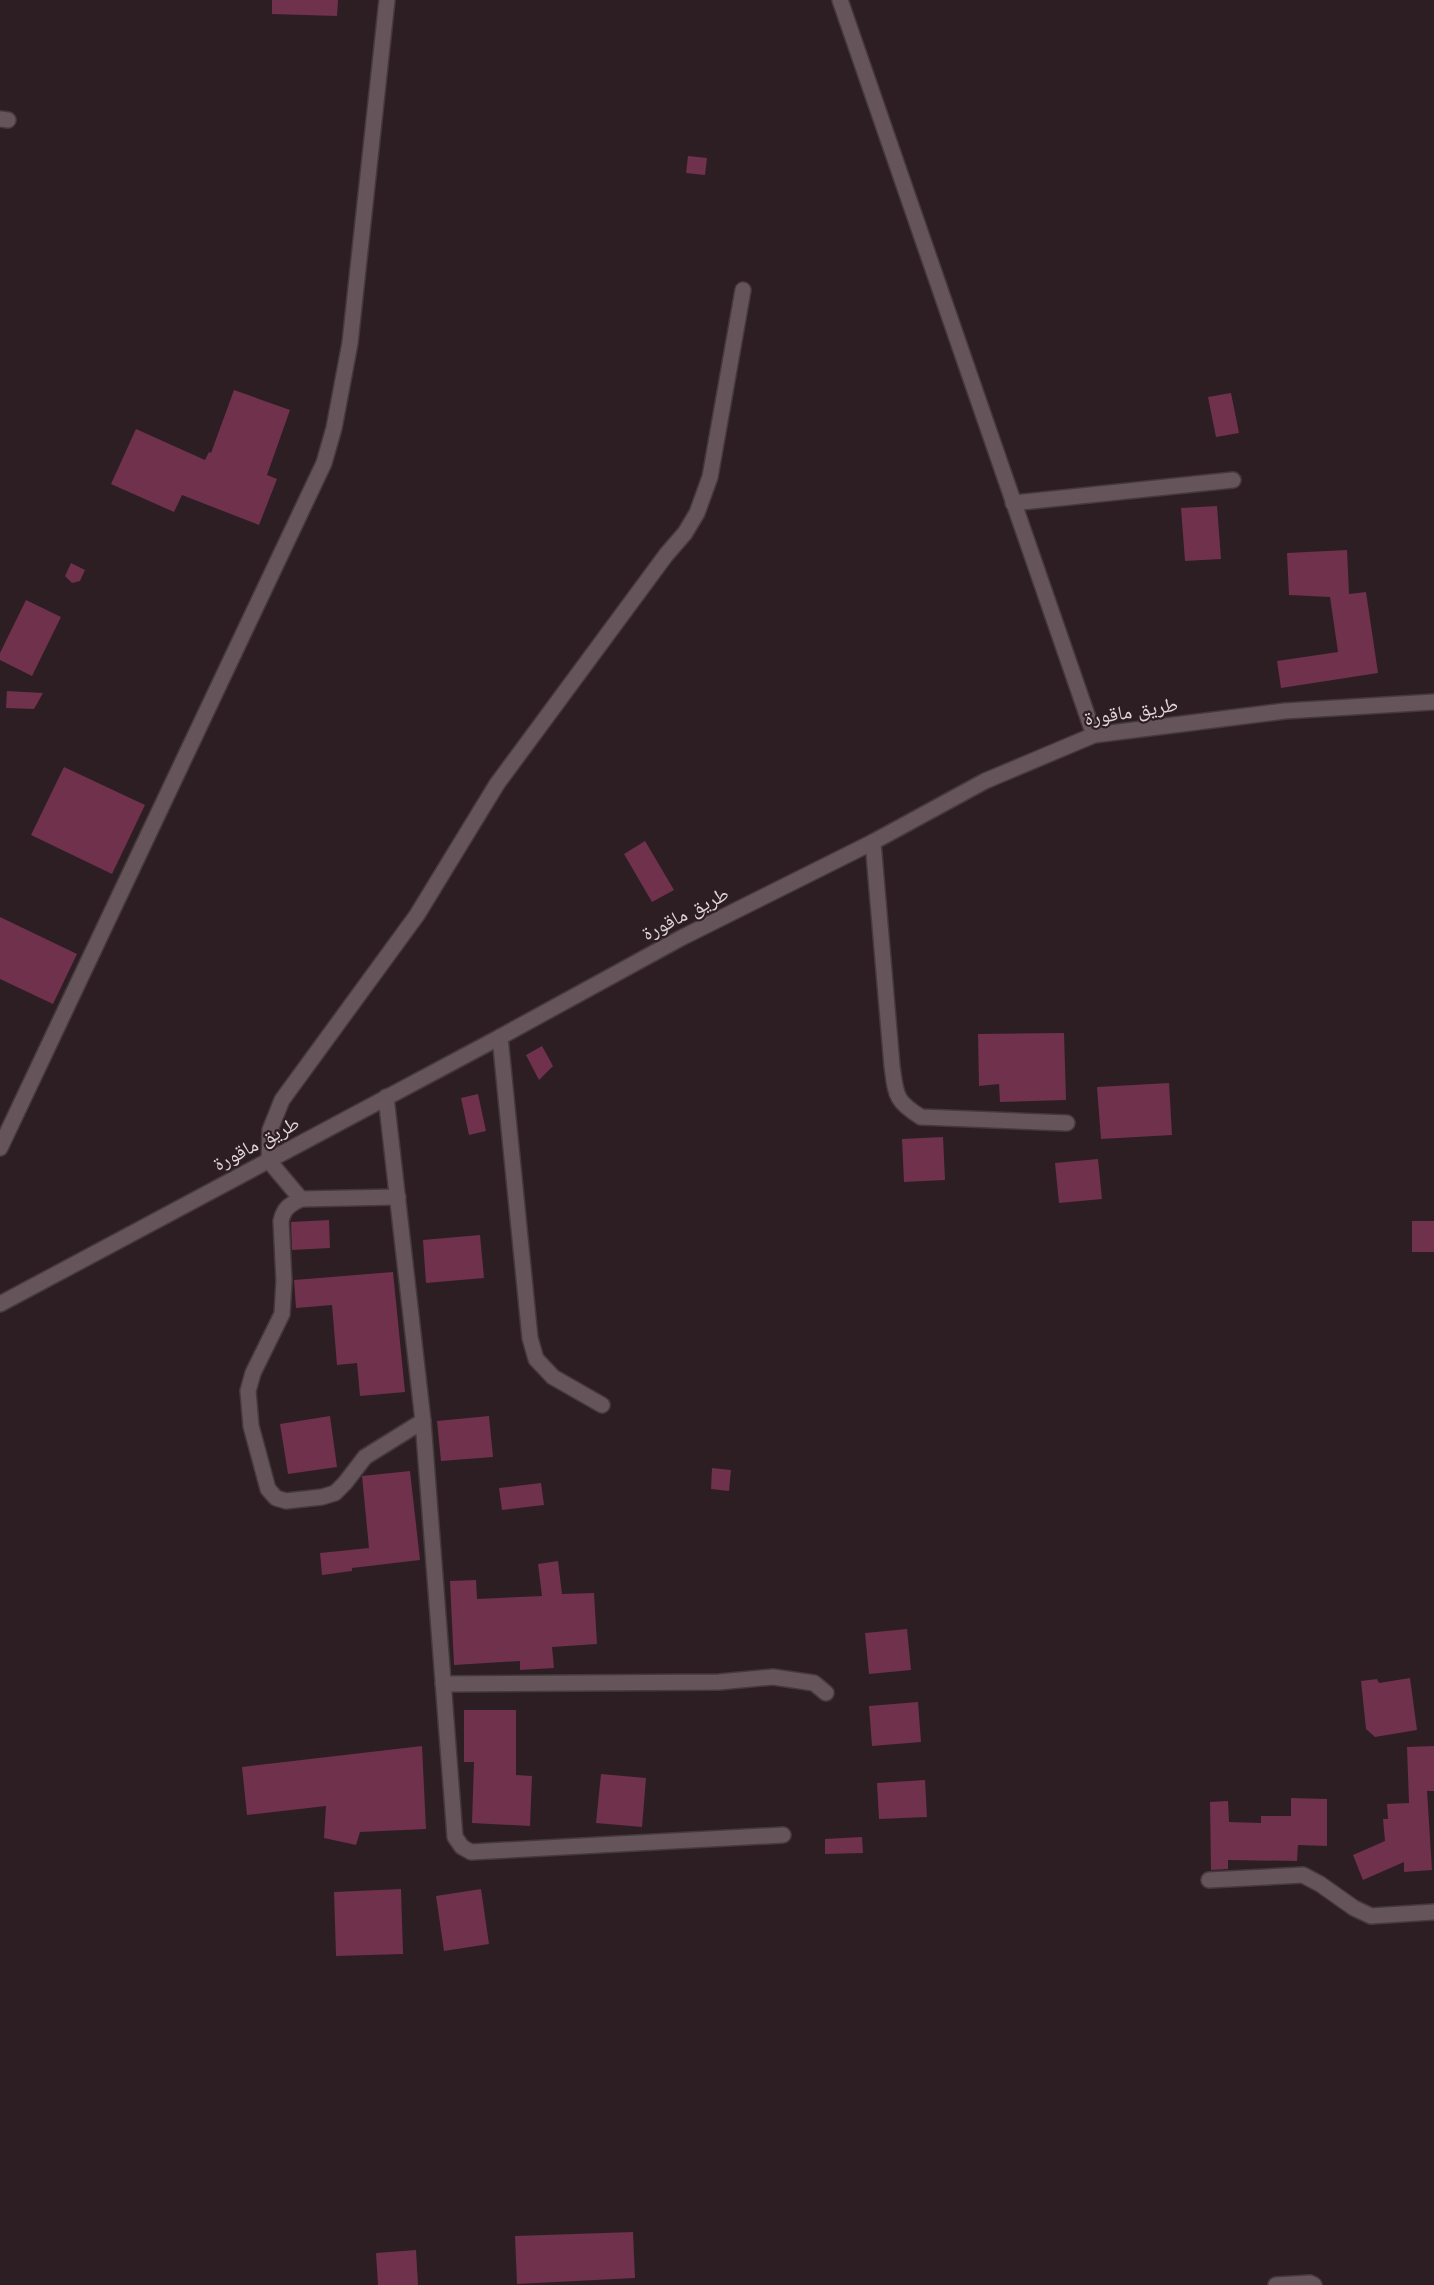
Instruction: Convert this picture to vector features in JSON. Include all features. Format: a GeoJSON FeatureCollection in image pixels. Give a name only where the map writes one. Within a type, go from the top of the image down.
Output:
{"type":"FeatureCollection","features":[{"type":"Feature","properties":{"kind":"street"},"geometry":{"type":"LineString","coordinates":[[0,1148],[324,463],[334,428],[350,343],[387,0]]}},
{"type":"Feature","properties":{"kind":"street"},"geometry":{"type":"LineString","coordinates":[[840,0],[1094,735]]}},
{"type":"Feature","properties":{"kind":"street"},"geometry":{"type":"LineString","coordinates":[[301,1199],[268,1161],[270,1130],[282,1100],[417,915],[497,784],[659,564],[685,533],[697,513],[710,477],[743,290]]}},
{"type":"Feature","properties":{"kind":"street"},"geometry":{"type":"LineString","coordinates":[[1013,503],[1233,480]]}},
{"type":"Feature","properties":{"kind":"street","name":"طريق ماقورة"},"geometry":{"type":"LineString","coordinates":[[0,1304],[681,938],[873,842],[985,781],[1094,735],[1285,711],[1434,702]]}},
{"type":"Feature","properties":{"kind":"street"},"geometry":{"type":"LineString","coordinates":[[873,842],[892,1066],[896,1090],[903,1106],[921,1117],[1067,1123]]}},
{"type":"Feature","properties":{"kind":"street"},"geometry":{"type":"LineString","coordinates":[[500,1037],[530,1338],[536,1359],[553,1377],[602,1406]]}},
{"type":"Feature","properties":{"kind":"street"},"geometry":{"type":"LineString","coordinates":[[386,1097],[423,1421],[455,1837],[462,1846],[471,1851],[783,1835]]}},
{"type":"Feature","properties":{"kind":"street"},"geometry":{"type":"LineString","coordinates":[[398,1197],[301,1199],[287,1206],[283,1212],[281,1221],[284,1281],[282,1314],[253,1373],[248,1391],[251,1426],[268,1489],[276,1498],[286,1501],[335,1493],[365,1457],[423,1421]]}},
{"type":"Feature","properties":{"kind":"street"},"geometry":{"type":"LineString","coordinates":[[443,1684],[719,1682],[773,1677],[814,1683],[826,1693]]}},
{"type":"Feature","properties":{"kind":"street"},"geometry":{"type":"LineString","coordinates":[[1209,1880],[1303,1875],[1354,1908],[1371,1916],[1434,1912]]}},
{"type":"Feature","properties":{"kind":"street"},"geometry":{"type":"LineString","coordinates":[[1276,2285],[1310,2283],[1314,2285]]}},
{"type":"Feature","properties":{"kind":"building"},"geometry":{"type":"Polygon","coordinates":[[[272,0],[338,0],[337,16],[272,14],[272,0]]]}},
{"type":"Feature","properties":{"kind":"building"},"geometry":{"type":"Polygon","coordinates":[[[688,156],[707,158],[705,175],[686,173],[688,156]]]}},
{"type":"Feature","properties":{"kind":"building"},"geometry":{"type":"Polygon","coordinates":[[[234,390],[290,410],[267,475],[277,479],[259,525],[182,495],[174,512],[111,484],[136,429],[205,460],[209,452],[211,453],[234,390]]]}},
{"type":"Feature","properties":{"kind":"building"},"geometry":{"type":"Polygon","coordinates":[[[1231,393],[1239,433],[1216,437],[1208,397],[1231,393]]]}},
{"type":"Feature","properties":{"kind":"building"},"geometry":{"type":"Polygon","coordinates":[[[1217,506],[1221,559],[1185,561],[1181,508],[1217,506]]]}},
{"type":"Feature","properties":{"kind":"building"},"geometry":{"type":"Polygon","coordinates":[[[1347,550],[1349,594],[1366,592],[1378,673],[1281,688],[1277,661],[1338,652],[1330,597],[1289,595],[1287,553],[1347,550]]]}},
{"type":"Feature","properties":{"kind":"building"},"geometry":{"type":"Polygon","coordinates":[[[71,563],[85,570],[80,581],[72,583],[65,576],[71,563]]]}},
{"type":"Feature","properties":{"kind":"building"},"geometry":{"type":"Polygon","coordinates":[[[26,600],[61,617],[32,676],[0,660],[0,653],[26,600]]]}},
{"type":"Feature","properties":{"kind":"building"},"geometry":{"type":"Polygon","coordinates":[[[7,691],[43,693],[34,709],[6,708],[7,691]]]}},
{"type":"Feature","properties":{"kind":"building"},"geometry":{"type":"Polygon","coordinates":[[[64,767],[145,805],[112,874],[31,835],[64,767]]]}},
{"type":"Feature","properties":{"kind":"building"},"geometry":{"type":"Polygon","coordinates":[[[645,841],[674,890],[652,902],[624,854],[645,841]]]}},
{"type":"Feature","properties":{"kind":"building"},"geometry":{"type":"Polygon","coordinates":[[[0,917],[77,954],[53,1004],[0,979],[0,917]]]}},
{"type":"Feature","properties":{"kind":"building"},"geometry":{"type":"Polygon","coordinates":[[[1064,1033],[1066,1100],[1000,1102],[999,1084],[979,1086],[978,1034],[1064,1033]]]}},
{"type":"Feature","properties":{"kind":"building"},"geometry":{"type":"Polygon","coordinates":[[[542,1046],[553,1066],[539,1080],[526,1055],[542,1046]]]}},
{"type":"Feature","properties":{"kind":"building"},"geometry":{"type":"Polygon","coordinates":[[[1169,1083],[1172,1135],[1101,1139],[1097,1087],[1169,1083]]]}},
{"type":"Feature","properties":{"kind":"building"},"geometry":{"type":"Polygon","coordinates":[[[478,1094],[486,1131],[469,1135],[461,1098],[478,1094]]]}},
{"type":"Feature","properties":{"kind":"building"},"geometry":{"type":"Polygon","coordinates":[[[943,1137],[945,1180],[904,1182],[902,1139],[943,1137]]]}},
{"type":"Feature","properties":{"kind":"building"},"geometry":{"type":"Polygon","coordinates":[[[1098,1159],[1102,1199],[1059,1203],[1055,1163],[1098,1159]]]}},
{"type":"Feature","properties":{"kind":"building"},"geometry":{"type":"Polygon","coordinates":[[[329,1220],[330,1248],[292,1250],[291,1222],[329,1220]]]}},
{"type":"Feature","properties":{"kind":"building"},"geometry":{"type":"Polygon","coordinates":[[[1412,1221],[1434,1221],[1434,1252],[1412,1252],[1412,1221]]]}},
{"type":"Feature","properties":{"kind":"building"},"geometry":{"type":"Polygon","coordinates":[[[480,1235],[484,1278],[426,1283],[423,1240],[480,1235]]]}},
{"type":"Feature","properties":{"kind":"building"},"geometry":{"type":"Polygon","coordinates":[[[393,1272],[405,1392],[360,1396],[357,1363],[337,1365],[332,1305],[296,1308],[294,1280],[393,1272]]]}},
{"type":"Feature","properties":{"kind":"building"},"geometry":{"type":"Polygon","coordinates":[[[330,1416],[337,1467],[288,1474],[280,1424],[330,1416]]]}},
{"type":"Feature","properties":{"kind":"building"},"geometry":{"type":"Polygon","coordinates":[[[489,1416],[493,1457],[441,1461],[437,1421],[489,1416]]]}},
{"type":"Feature","properties":{"kind":"building"},"geometry":{"type":"Polygon","coordinates":[[[712,1468],[731,1470],[729,1491],[711,1489],[712,1468]]]}},
{"type":"Feature","properties":{"kind":"building"},"geometry":{"type":"Polygon","coordinates":[[[410,1471],[420,1560],[352,1568],[352,1571],[322,1575],[320,1553],[369,1548],[362,1476],[410,1471]]]}},
{"type":"Feature","properties":{"kind":"building"},"geometry":{"type":"Polygon","coordinates":[[[541,1483],[544,1505],[502,1510],[499,1488],[541,1483]]]}},
{"type":"Feature","properties":{"kind":"building"},"geometry":{"type":"Polygon","coordinates":[[[558,1561],[562,1594],[594,1593],[597,1644],[552,1647],[554,1668],[520,1670],[520,1661],[454,1665],[450,1581],[476,1580],[477,1599],[542,1596],[538,1564],[558,1561]]]}},
{"type":"Feature","properties":{"kind":"building"},"geometry":{"type":"Polygon","coordinates":[[[907,1629],[911,1670],[869,1674],[865,1633],[907,1629]]]}},
{"type":"Feature","properties":{"kind":"building"},"geometry":{"type":"Polygon","coordinates":[[[1410,1678],[1417,1730],[1375,1737],[1366,1729],[1361,1681],[1377,1679],[1379,1683],[1410,1678]]]}},
{"type":"Feature","properties":{"kind":"building"},"geometry":{"type":"Polygon","coordinates":[[[918,1702],[921,1742],[872,1746],[869,1706],[918,1702]]]}},
{"type":"Feature","properties":{"kind":"building"},"geometry":{"type":"Polygon","coordinates":[[[464,1710],[516,1710],[516,1775],[532,1776],[530,1826],[472,1823],[474,1762],[464,1762],[464,1710]]]}},
{"type":"Feature","properties":{"kind":"building"},"geometry":{"type":"Polygon","coordinates":[[[422,1746],[426,1829],[360,1832],[356,1845],[324,1838],[326,1806],[247,1815],[242,1767],[422,1746]]]}},
{"type":"Feature","properties":{"kind":"building"},"geometry":{"type":"Polygon","coordinates":[[[1434,1746],[1434,1791],[1427,1791],[1432,1870],[1404,1872],[1404,1862],[1363,1880],[1353,1855],[1385,1841],[1383,1819],[1388,1819],[1387,1804],[1409,1803],[1407,1747],[1434,1746]]]}},
{"type":"Feature","properties":{"kind":"building"},"geometry":{"type":"Polygon","coordinates":[[[601,1774],[646,1778],[642,1827],[596,1823],[601,1774]]]}},
{"type":"Feature","properties":{"kind":"building"},"geometry":{"type":"Polygon","coordinates":[[[925,1780],[927,1817],[879,1819],[877,1783],[925,1780]]]}},
{"type":"Feature","properties":{"kind":"building"},"geometry":{"type":"Polygon","coordinates":[[[1291,1798],[1327,1799],[1327,1846],[1298,1845],[1297,1861],[1228,1860],[1228,1869],[1211,1870],[1210,1802],[1228,1801],[1229,1822],[1261,1823],[1261,1816],[1291,1816],[1291,1798]]]}},
{"type":"Feature","properties":{"kind":"building"},"geometry":{"type":"Polygon","coordinates":[[[862,1837],[863,1853],[825,1854],[825,1839],[862,1837]]]}},
{"type":"Feature","properties":{"kind":"building"},"geometry":{"type":"Polygon","coordinates":[[[401,1889],[403,1954],[336,1956],[334,1892],[401,1889]]]}},
{"type":"Feature","properties":{"kind":"building"},"geometry":{"type":"Polygon","coordinates":[[[481,1889],[489,1944],[444,1951],[436,1896],[481,1889]]]}},
{"type":"Feature","properties":{"kind":"building"},"geometry":{"type":"Polygon","coordinates":[[[633,2232],[635,2278],[517,2284],[515,2236],[633,2232]]]}},
{"type":"Feature","properties":{"kind":"building"},"geometry":{"type":"Polygon","coordinates":[[[416,2250],[418,2285],[378,2285],[376,2253],[416,2250]]]}}]}
